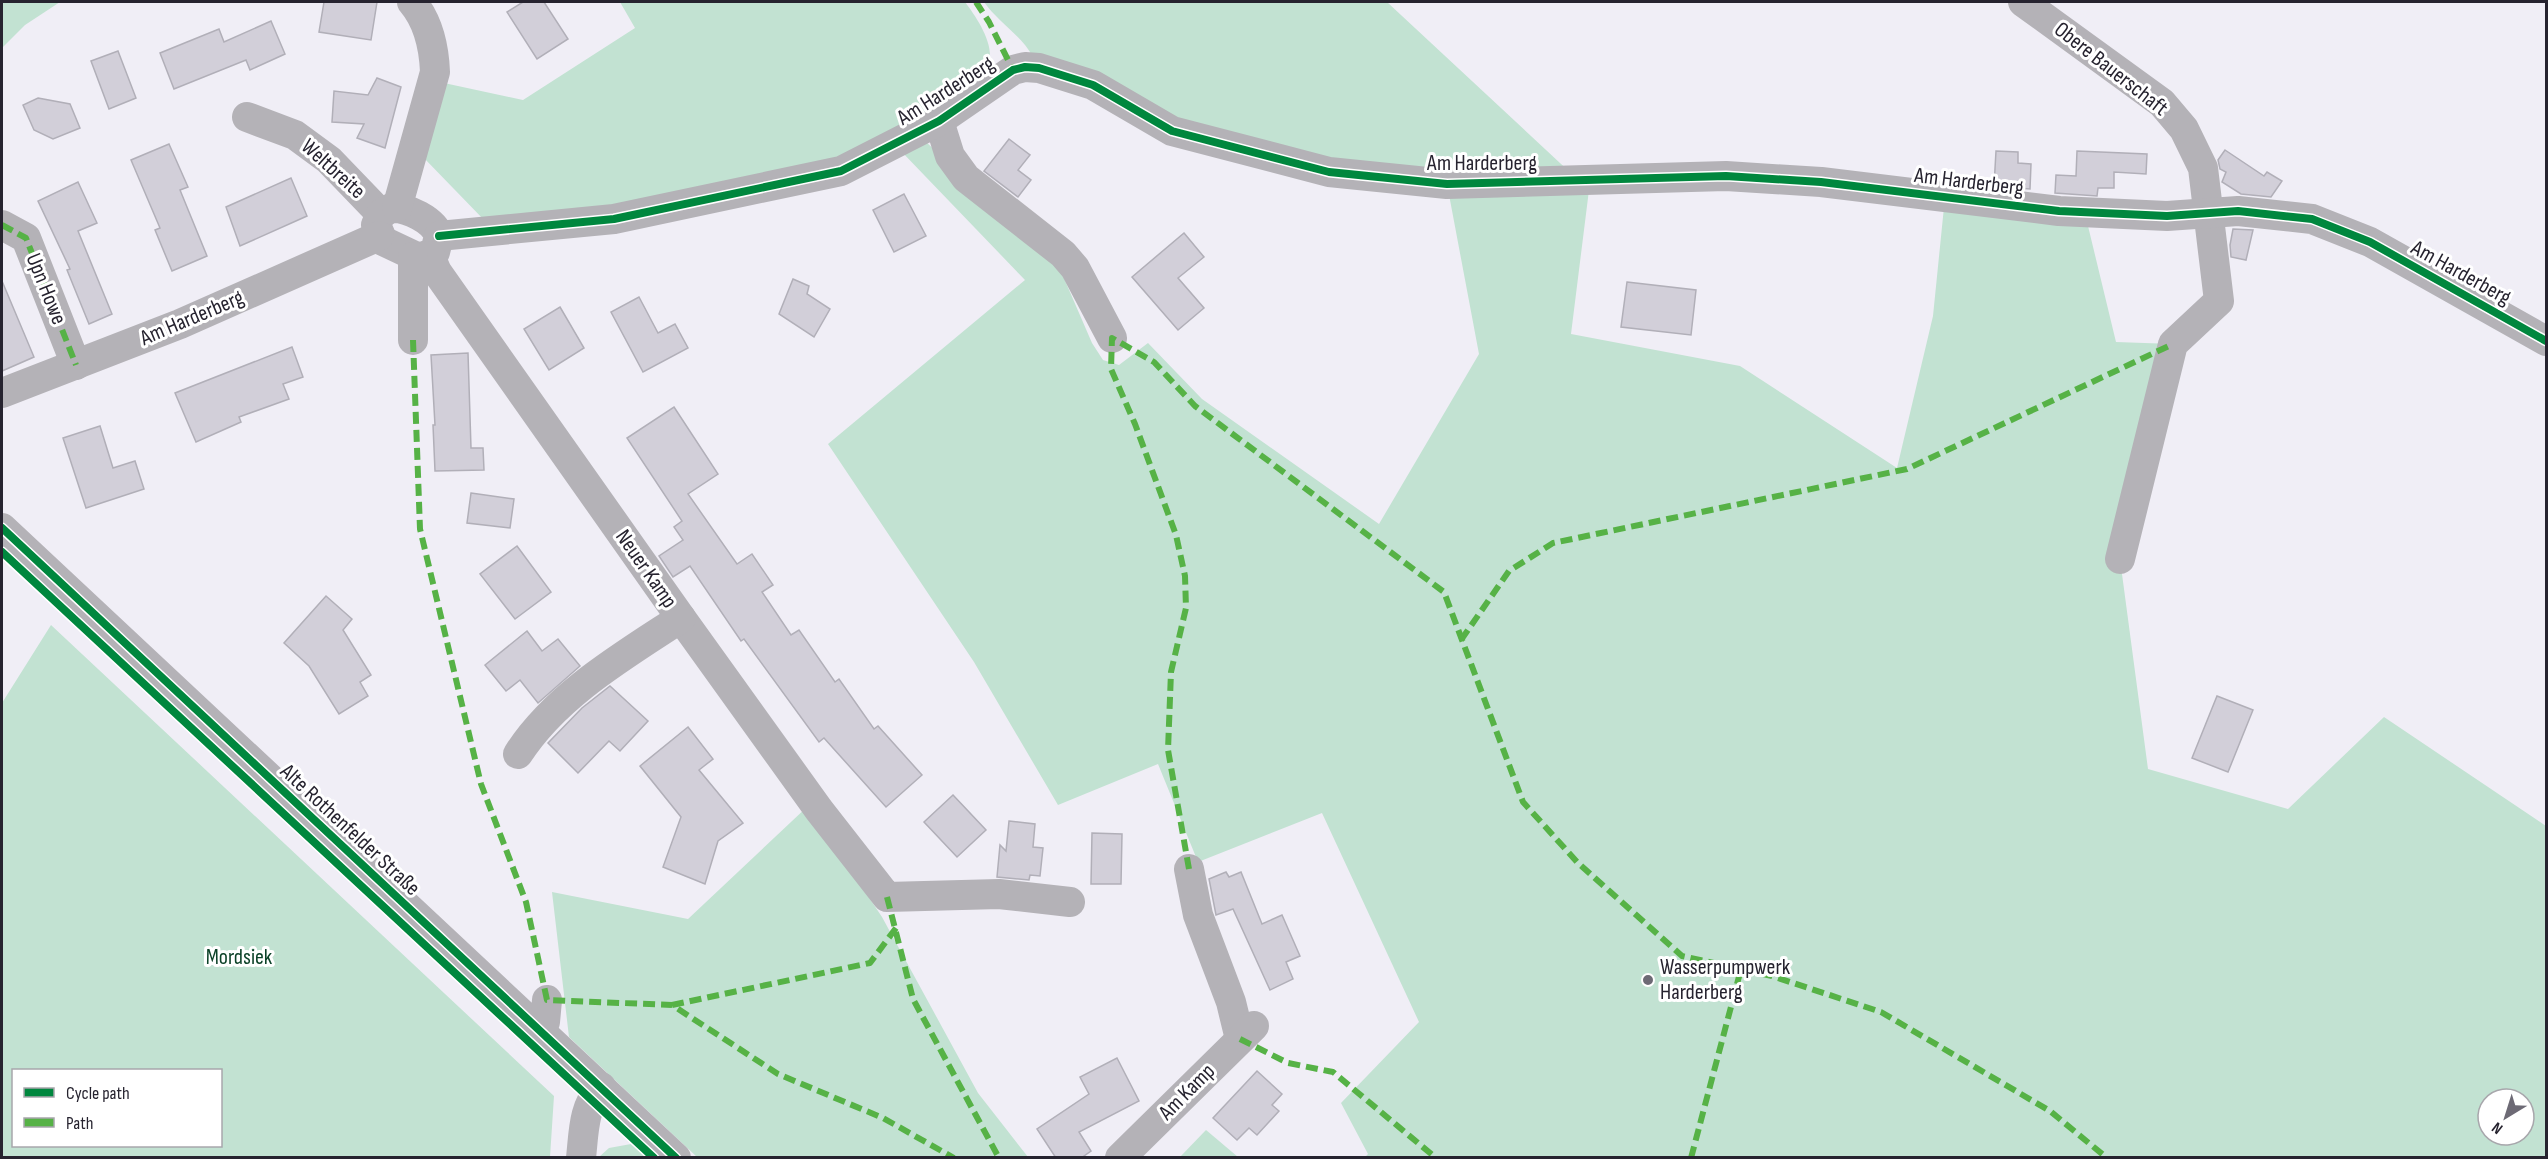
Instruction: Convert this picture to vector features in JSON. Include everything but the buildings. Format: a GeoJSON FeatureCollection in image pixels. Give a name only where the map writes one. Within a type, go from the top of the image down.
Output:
{"type":"FeatureCollection","features":[{"type":"Feature","properties":{"kind":"street"},"geometry":{"type":"LineString","coordinates":[[386,219],[435,72],[434,50],[427,27],[412,2]]}},
{"type":"Feature","properties":{"kind":"street","name":"Obere Bauerschaft"},"geometry":{"type":"LineString","coordinates":[[2023,2],[2162,103],[2184,129],[2203,168],[2219,301],[2173,344],[2120,560]]}},
{"type":"Feature","properties":{"kind":"street","name":"Am Harderberg"},"geometry":{"type":"LineString","coordinates":[[428,249],[614,219],[841,171],[939,121],[1013,70],[1025,67],[1039,68],[1093,85],[1172,131],[1329,172],[1447,184],[1726,176],[1831,183],[2059,211],[2167,216],[2208,212],[2268,212],[2312,219],[2370,242],[2547,341]]}},
{"type":"Feature","properties":{"kind":"street","name":"Weltbreite"},"geometry":{"type":"LineString","coordinates":[[247,117],[296,135],[329,160],[386,219]]}},
{"type":"Feature","properties":{"kind":"street"},"geometry":{"type":"LineString","coordinates":[[939,121],[956,166],[966,178],[1063,254],[1075,268],[1112,338]]}},
{"type":"Feature","properties":{"kind":"street","name":"Neuer Kamp"},"geometry":{"type":"LineString","coordinates":[[386,219],[428,222],[437,230],[428,249],[438,272],[681,618],[819,810],[872,874],[887,897],[999,894],[1070,902]]}},
{"type":"Feature","properties":{"kind":"street","name":"Am Harderberg"},"geometry":{"type":"LineString","coordinates":[[2,393],[190,320],[386,219]]}},
{"type":"Feature","properties":{"kind":"street","name":"Upn Howe"},"geometry":{"type":"LineString","coordinates":[[2,225],[26,238],[76,365]]}},
{"type":"Feature","properties":{"kind":"street"},"geometry":{"type":"LineString","coordinates":[[413,340],[428,249]]}},
{"type":"Feature","properties":{"kind":"street","name":"Alte Rothenfelder Straße"},"geometry":{"type":"LineString","coordinates":[[2,528],[676,1158]]}},
{"type":"Feature","properties":{"kind":"street"},"geometry":{"type":"LineString","coordinates":[[518,754],[545,719],[623,656],[681,618]]}},
{"type":"Feature","properties":{"kind":"street","name":"Am Kamp"},"geometry":{"type":"LineString","coordinates":[[1120,1158],[1247,1033],[1231,1002],[1198,915],[1190,869]]}},
{"type":"Feature","properties":{"kind":"street"},"geometry":{"type":"LineString","coordinates":[[540,1032],[545,1022],[547,1000]]}},
{"type":"Feature","properties":{"kind":"street"},"geometry":{"type":"LineString","coordinates":[[581,1158],[585,1117],[591,1099],[601,1087]]}},
{"type":"Feature","properties":{"kind":"green space"},"geometry":{"type":"Polygon","coordinates":[[[2,2],[60,2],[25,25],[2,48],[2,2]]]}},
{"type":"Feature","properties":{"kind":"green space"},"geometry":{"type":"Polygon","coordinates":[[[620,2],[965,2],[985,34],[990,61],[982,76],[970,86],[837,165],[611,212],[486,222],[422,156],[444,83],[523,100],[635,28],[620,2]]]}},
{"type":"Feature","properties":{"kind":"green space"},"geometry":{"type":"Polygon","coordinates":[[[984,2],[1387,2],[1589,190],[1571,334],[1740,366],[1897,468],[1933,316],[1944,207],[2088,226],[2116,342],[2173,344],[2120,559],[2148,769],[2288,809],[2384,717],[2546,826],[2546,1157],[1365,1157],[1368,1154],[1341,1103],[1419,1022],[1322,813],[1198,862],[1158,764],[1058,805],[974,662],[828,444],[1025,280],[900,150],[923,139],[1060,269],[1092,343],[1103,360],[1119,365],[1148,343],[1202,399],[1379,524],[1479,354],[1447,184],[1172,131],[1033,57],[1023,42],[984,2]]]}},
{"type":"Feature","properties":{"kind":"green space","name":"Mordsiek"},"geometry":{"type":"Polygon","coordinates":[[[51,625],[554,1096],[550,1157],[2,1157],[2,703],[51,625]]]}},
{"type":"Feature","properties":{"kind":"green space"},"geometry":{"type":"Polygon","coordinates":[[[808,806],[882,917],[978,1093],[1028,1157],[697,1157],[569,1037],[552,892],[688,919],[808,806]]]}},
{"type":"Feature","properties":{"kind":"green space"},"geometry":{"type":"Polygon","coordinates":[[[1206,1130],[1238,1157],[1180,1157],[1206,1130]]]}},
{"type":"Feature","properties":{"kind":"green space"},"geometry":{"type":"Polygon","coordinates":[[[631,1144],[646,1157],[599,1157],[609,1148],[631,1144]]]}},
{"type":"Feature","properties":{"kind":"marked path"},"geometry":{"type":"LineString","coordinates":[[976,2],[989,22],[1013,70]]}},
{"type":"Feature","properties":{"kind":"marked path"},"geometry":{"type":"LineString","coordinates":[[2,225],[26,238],[76,365]]}},
{"type":"Feature","properties":{"kind":"marked path"},"geometry":{"type":"LineString","coordinates":[[1189,869],[1168,750],[1171,672],[1186,608],[1185,576],[1176,535],[1135,424],[1111,369],[1112,338],[1154,362],[1195,406],[1444,592],[1523,802],[1578,863],[1682,956],[1772,976],[1881,1012],[2050,1111],[2107,1158]]}},
{"type":"Feature","properties":{"kind":"marked path"},"geometry":{"type":"LineString","coordinates":[[413,340],[420,529],[481,784],[526,902],[547,1000],[672,1005],[778,1074],[883,1118],[954,1158]]}},
{"type":"Feature","properties":{"kind":"marked path"},"geometry":{"type":"LineString","coordinates":[[1461,640],[1509,571],[1553,543],[1907,469],[2173,344]]}},
{"type":"Feature","properties":{"kind":"marked path"},"geometry":{"type":"LineString","coordinates":[[887,897],[913,999],[999,1158]]}},
{"type":"Feature","properties":{"kind":"marked path"},"geometry":{"type":"LineString","coordinates":[[672,1005],[870,963],[896,928]]}},
{"type":"Feature","properties":{"kind":"marked path"},"geometry":{"type":"LineString","coordinates":[[1691,1158],[1741,969]]}},
{"type":"Feature","properties":{"kind":"marked path"},"geometry":{"type":"LineString","coordinates":[[1240,1039],[1288,1063],[1333,1072],[1436,1158]]}},
{"type":"Feature","properties":{"kind":"cycle path"},"geometry":{"type":"LineString","coordinates":[[439,236],[614,219],[841,171],[939,121],[1013,70],[1025,67],[1039,68],[1093,85],[1172,131],[1329,172],[1447,184],[1726,176],[1821,182],[2059,211],[2167,216],[2238,211],[2312,219],[2370,242],[2546,341]]}},
{"type":"Feature","properties":{"kind":"cycle path"},"geometry":{"type":"LineString","coordinates":[[2,528],[676,1158]]}},
{"type":"Feature","properties":{"kind":"cycle path"},"geometry":{"type":"LineString","coordinates":[[2,552],[654,1158]]}},
{"type":"Feature","properties":{"kind":"place","name":"Wasserpumpwerk Harderberg"},"geometry":{"type":"Point","coordinates":[1648,980]}}]}
